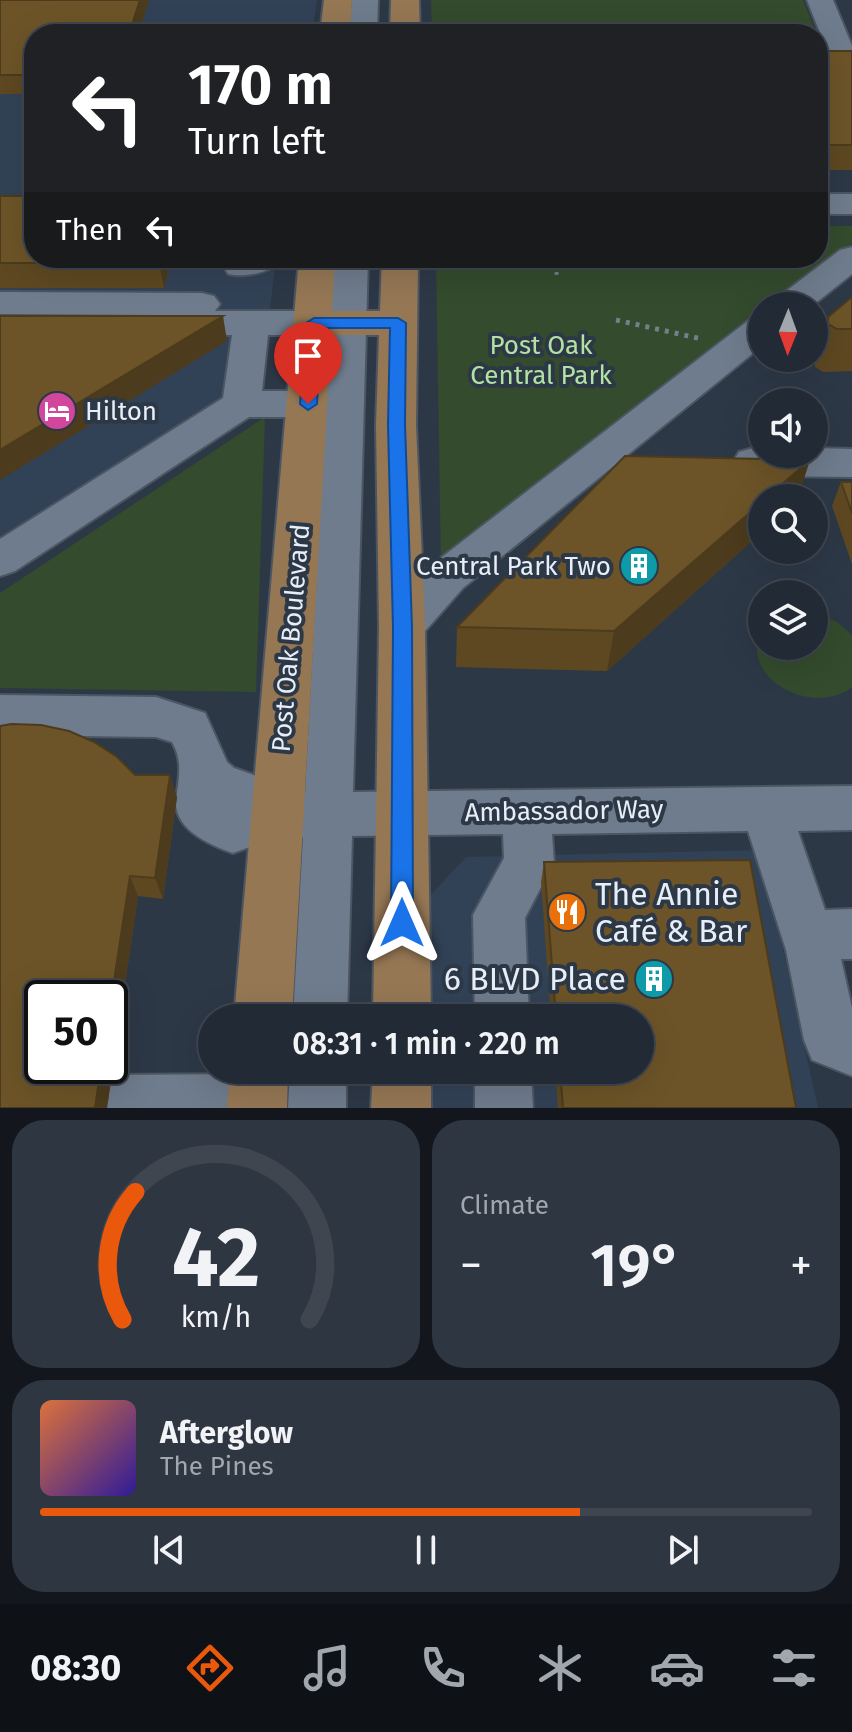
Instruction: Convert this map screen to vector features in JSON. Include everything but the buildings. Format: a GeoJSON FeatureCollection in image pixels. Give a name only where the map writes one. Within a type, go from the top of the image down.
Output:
{"type":"FeatureCollection","features":[{"type":"Feature","properties":{"kind":"main road"},"geometry":{"type":"LineString","coordinates":[[336,24],[338,0]]}},
{"type":"Feature","properties":{"kind":"main road"},"geometry":{"type":"LineString","coordinates":[[405,0],[405,24]]}},
{"type":"Feature","properties":{"kind":"main road","name":"Post Oak Boulevard"},"geometry":{"type":"LineString","coordinates":[[268,1004],[340,814],[402,627],[396,425],[357,323],[323,268]]}},
{"type":"Feature","properties":{"kind":"main road","name":"Post Oak Boulevard"},"geometry":{"type":"LineString","coordinates":[[393,268],[308,404],[340,814],[398,1004]]}},
{"type":"Feature","properties":{"kind":"main road"},"geometry":{"type":"LineString","coordinates":[[401,1108],[402,1084]]}},
{"type":"Feature","properties":{"kind":"street"},"geometry":{"type":"LineString","coordinates":[[364,24],[365,0]]}},
{"type":"Feature","properties":{"kind":"street"},"geometry":{"type":"LineString","coordinates":[[377,24],[378,0]]}},
{"type":"Feature","properties":{"kind":"street"},"geometry":{"type":"LineString","coordinates":[[820,0],[827,24]]}},
{"type":"Feature","properties":{"kind":"street"},"geometry":{"type":"LineString","coordinates":[[828,27],[837,57]]}},
{"type":"Feature","properties":{"kind":"street"},"geometry":{"type":"LineString","coordinates":[[828,204],[852,204]]}},
{"type":"Feature","properties":{"kind":"street"},"geometry":{"type":"LineString","coordinates":[[807,292],[852,257]]}},
{"type":"Feature","properties":{"kind":"street"},"geometry":{"type":"LineString","coordinates":[[321,1004],[340,814],[357,323],[352,268]]}},
{"type":"Feature","properties":{"kind":"street"},"geometry":{"type":"LineString","coordinates":[[357,323],[366,268]]}},
{"type":"Feature","properties":{"kind":"street"},"geometry":{"type":"LineString","coordinates":[[828,295],[852,292]]}},
{"type":"Feature","properties":{"kind":"street"},"geometry":{"type":"LineString","coordinates":[[0,303],[244,314],[357,323]]}},
{"type":"Feature","properties":{"kind":"street"},"geometry":{"type":"LineString","coordinates":[[0,323],[244,314]]}},
{"type":"Feature","properties":{"kind":"street"},"geometry":{"type":"LineString","coordinates":[[241,404],[244,314]]}},
{"type":"Feature","properties":{"kind":"street"},"geometry":{"type":"LineString","coordinates":[[402,573],[517,557],[568,519],[559,488],[748,339]]}},
{"type":"Feature","properties":{"kind":"street"},"geometry":{"type":"LineString","coordinates":[[0,560],[241,404],[308,404]]}},
{"type":"Feature","properties":{"kind":"street"},"geometry":{"type":"LineString","coordinates":[[613,446],[643,461],[658,461]]}},
{"type":"Feature","properties":{"kind":"street"},"geometry":{"type":"LineString","coordinates":[[718,462],[852,463]]}},
{"type":"Feature","properties":{"kind":"street"},"geometry":{"type":"LineString","coordinates":[[402,627],[460,566]]}},
{"type":"Feature","properties":{"kind":"street","name":"Ambassador Way"},"geometry":{"type":"LineString","coordinates":[[0,715],[156,717],[188,727],[201,749],[206,773],[200,803],[210,819],[233,831],[340,814],[852,808]]}},
{"type":"Feature","properties":{"kind":"street"},"geometry":{"type":"LineString","coordinates":[[766,809],[786,870],[830,934],[832,1040],[852,1048]]}},
{"type":"Feature","properties":{"kind":"street"},"geometry":{"type":"LineString","coordinates":[[502,1004],[499,915],[529,862],[526,811]]}},
{"type":"Feature","properties":{"kind":"street"},"geometry":{"type":"LineString","coordinates":[[340,814],[347,1004]]}},
{"type":"Feature","properties":{"kind":"street"},"geometry":{"type":"LineString","coordinates":[[317,1108],[318,1084]]}},
{"type":"Feature","properties":{"kind":"street"},"geometry":{"type":"LineString","coordinates":[[345,1108],[346,1084]]}},
{"type":"Feature","properties":{"kind":"street"},"geometry":{"type":"LineString","coordinates":[[503,1084],[504,1108]]}},
{"type":"Feature","properties":{"kind":"street"},"geometry":{"type":"LineString","coordinates":[[108,1104],[258,1093]]}},
{"type":"Feature","properties":{"kind":"path"},"geometry":{"type":"LineString","coordinates":[[556,268],[557,278]]}},
{"type":"Feature","properties":{"kind":"path"},"geometry":{"type":"LineString","coordinates":[[616,320],[748,337]]}},
{"type":"Feature","properties":{"kind":"shaded area"},"geometry":{"type":"Polygon","coordinates":[[[0,0],[317,0],[313,24],[24,24],[24,268],[275,268],[270,309],[0,308],[0,0]]]}},
{"type":"Feature","properties":{"kind":"shaded area"},"geometry":{"type":"Polygon","coordinates":[[[0,314],[268,314],[253,415],[0,571],[0,314]]]}},
{"type":"Feature","properties":{"kind":"shaded area"},"geometry":{"type":"Polygon","coordinates":[[[761,850],[818,1108],[427,1108],[427,1084],[654,1084],[654,1004],[427,1004],[428,898],[466,857],[761,850]]]}},
{"type":"Feature","properties":{"kind":"green space"},"geometry":{"type":"Polygon","coordinates":[[[431,0],[803,0],[813,24],[432,24],[431,0]]]}},
{"type":"Feature","properties":{"kind":"green space","name":"Post Oak Central Park"},"geometry":{"type":"Polygon","coordinates":[[[828,226],[852,226],[852,244],[828,263],[828,226]]]}},
{"type":"Feature","properties":{"kind":"green space","name":"Post Oak Central Park"},"geometry":{"type":"Polygon","coordinates":[[[436,268],[821,268],[791,292],[748,292],[748,326],[441,567],[436,268]]]}},
{"type":"Feature","properties":{"kind":"green space"},"geometry":{"type":"Polygon","coordinates":[[[265,417],[256,692],[0,688],[0,593],[265,417]]]}},
{"type":"Feature","properties":{"kind":"green space"},"geometry":{"type":"Polygon","coordinates":[[[828,618],[852,635],[852,687],[836,695],[818,698],[783,688],[769,677],[760,662],[828,660],[828,618]]]}},
{"type":"Feature","properties":{"kind":"place","name":"Hilton"},"geometry":{"type":"Point","coordinates":[57,411]}},
{"type":"Feature","properties":{"kind":"place","name":"Central Park Two"},"geometry":{"type":"Point","coordinates":[639,566]}},
{"type":"Feature","properties":{"kind":"place","name":"The Annie Café & Bar"},"geometry":{"type":"Point","coordinates":[567,912]}},
{"type":"Feature","properties":{"kind":"place","name":"6 BLVD Place"},"geometry":{"type":"Point","coordinates":[654,979]}},
{"type":"Feature","properties":{"kind":"route"},"geometry":{"type":"LineString","coordinates":[[308,404],[314,323],[398,323],[396,425],[402,573],[402,923]]}}]}
